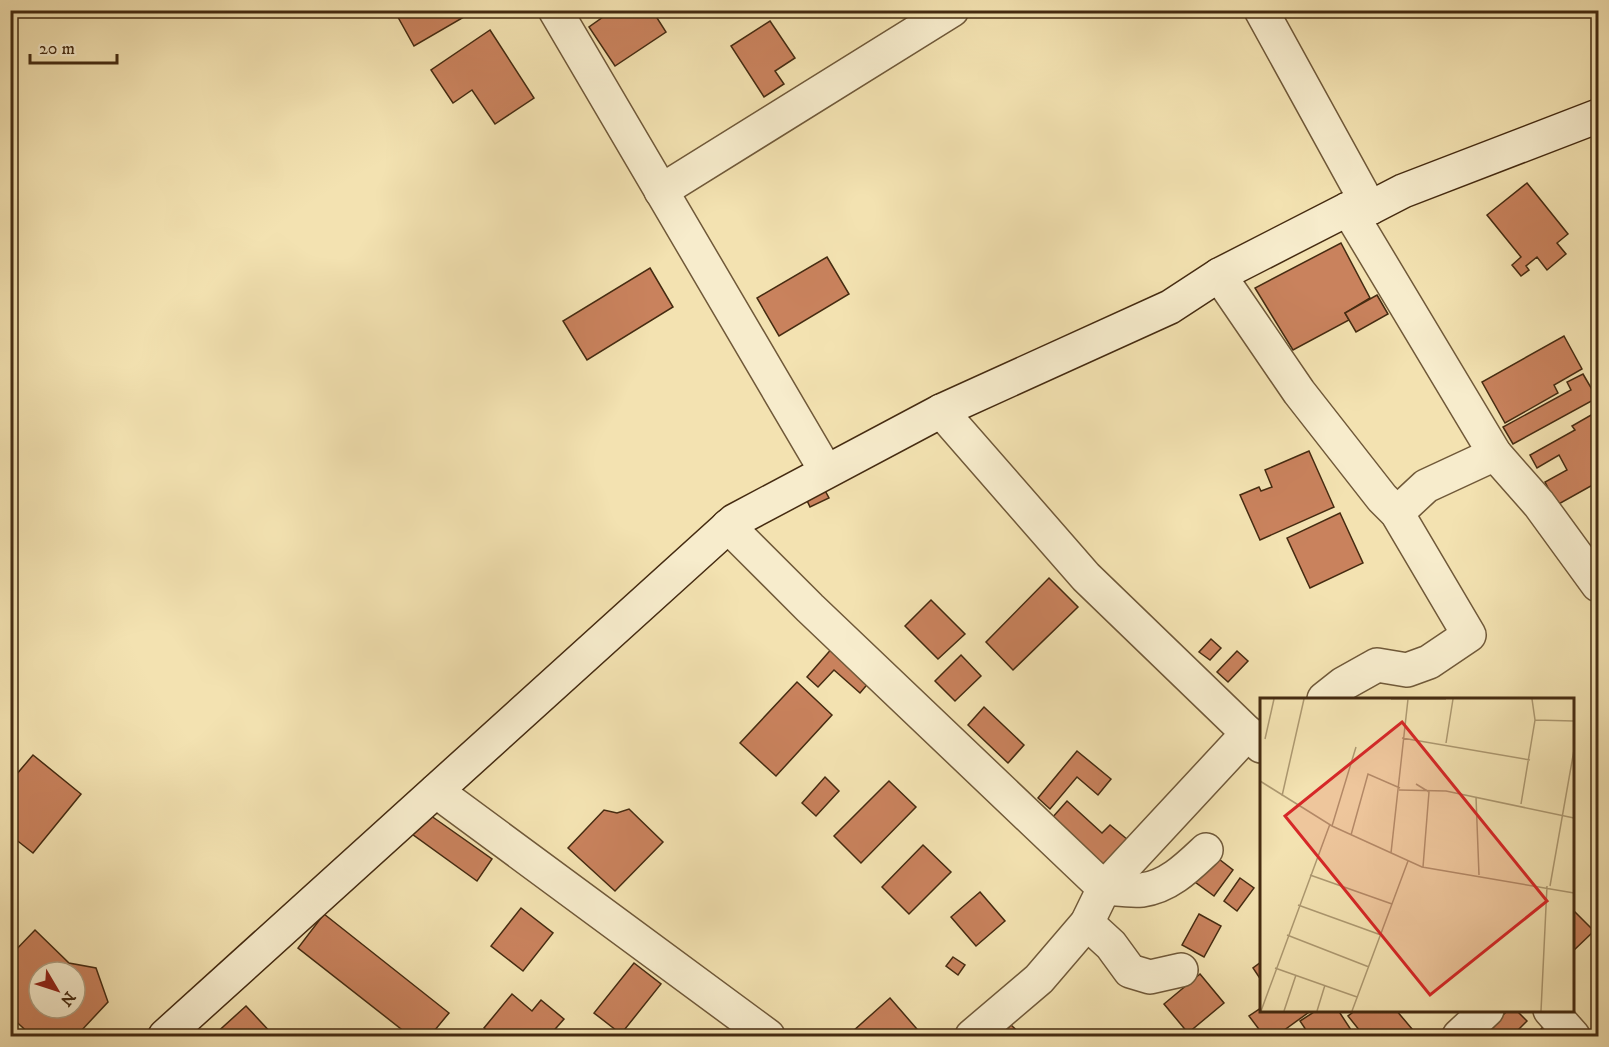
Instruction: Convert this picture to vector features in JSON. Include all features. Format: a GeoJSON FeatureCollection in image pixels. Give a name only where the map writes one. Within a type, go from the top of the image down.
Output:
{"type":"FeatureCollection","features":[{"type":"Feature","properties":{"kind":"street"},"geometry":{"type":"LineString","coordinates":[[555,10],[826,471]]}},
{"type":"Feature","properties":{"kind":"street"},"geometry":{"type":"LineString","coordinates":[[661,191],[952,10]]}},
{"type":"Feature","properties":{"kind":"street"},"geometry":{"type":"LineString","coordinates":[[1261,10],[1359,208],[1495,454],[1539,504],[1599,585]]}},
{"type":"Feature","properties":{"kind":"street"},"geometry":{"type":"LineString","coordinates":[[165,1036],[734,521],[941,411],[1170,307],[1219,275],[1359,208],[1575,123],[1599,116]]}},
{"type":"Feature","properties":{"kind":"street"},"geometry":{"type":"LineString","coordinates":[[1219,275],[1299,392],[1382,498],[1397,513],[1469,635],[1429,662],[1407,670],[1377,665],[1343,684],[1325,698]]}},
{"type":"Feature","properties":{"kind":"street"},"geometry":{"type":"LineString","coordinates":[[941,411],[1086,577],[1257,742],[1104,888],[1087,923],[1039,979],[972,1036]]}},
{"type":"Feature","properties":{"kind":"street"},"geometry":{"type":"LineString","coordinates":[[1397,513],[1426,486],[1495,454]]}},
{"type":"Feature","properties":{"kind":"street"},"geometry":{"type":"LineString","coordinates":[[728,526],[810,608],[1104,888],[1142,890],[1157,886],[1181,872],[1206,850]]}},
{"type":"Feature","properties":{"kind":"street"},"geometry":{"type":"LineString","coordinates":[[436,791],[768,1036]]}},
{"type":"Feature","properties":{"kind":"street"},"geometry":{"type":"LineString","coordinates":[[1087,923],[1111,945],[1130,971],[1150,977],[1181,970]]}},
{"type":"Feature","properties":{"kind":"street"},"geometry":{"type":"LineString","coordinates":[[1459,1036],[1486,1011]]}},
{"type":"Feature","properties":{"kind":"street"},"geometry":{"type":"LineString","coordinates":[[1551,1011],[1574,1036]]}},
{"type":"Feature","properties":{"kind":"building"},"geometry":{"type":"Polygon","coordinates":[[[394,10],[476,10],[414,46],[394,10]]]}},
{"type":"Feature","properties":{"kind":"building"},"geometry":{"type":"Polygon","coordinates":[[[613,10],[652,10],[666,32],[615,66],[589,27],[613,10]]]}},
{"type":"Feature","properties":{"kind":"building"},"geometry":{"type":"Polygon","coordinates":[[[770,21],[795,58],[775,71],[784,84],[764,97],[731,46],[770,21]]]}},
{"type":"Feature","properties":{"kind":"building"},"geometry":{"type":"Polygon","coordinates":[[[490,30],[534,98],[495,124],[472,90],[453,103],[431,70],[490,30]]]}},
{"type":"Feature","properties":{"kind":"building"},"geometry":{"type":"Polygon","coordinates":[[[1527,183],[1568,234],[1557,243],[1566,254],[1547,270],[1537,257],[1526,266],[1529,270],[1521,276],[1512,265],[1521,257],[1487,215],[1527,183]]]}},
{"type":"Feature","properties":{"kind":"building"},"geometry":{"type":"Polygon","coordinates":[[[1341,243],[1370,298],[1345,313],[1349,320],[1293,350],[1255,288],[1341,243]]]}},
{"type":"Feature","properties":{"kind":"building"},"geometry":{"type":"Polygon","coordinates":[[[827,257],[849,294],[779,336],[757,298],[827,257]]]}},
{"type":"Feature","properties":{"kind":"building"},"geometry":{"type":"Polygon","coordinates":[[[650,268],[673,307],[587,360],[563,321],[650,268]]]}},
{"type":"Feature","properties":{"kind":"building"},"geometry":{"type":"Polygon","coordinates":[[[1377,295],[1388,314],[1356,332],[1345,313],[1377,295]]]}},
{"type":"Feature","properties":{"kind":"building"},"geometry":{"type":"Polygon","coordinates":[[[1564,336],[1582,369],[1554,385],[1558,393],[1505,423],[1482,382],[1564,336]]]}},
{"type":"Feature","properties":{"kind":"building"},"geometry":{"type":"Polygon","coordinates":[[[1583,374],[1597,398],[1513,444],[1503,427],[1571,390],[1567,382],[1583,374]]]}},
{"type":"Feature","properties":{"kind":"building"},"geometry":{"type":"Polygon","coordinates":[[[1598,411],[1598,482],[1557,505],[1545,482],[1567,470],[1559,455],[1537,468],[1530,455],[1575,430],[1572,426],[1598,411]]]}},
{"type":"Feature","properties":{"kind":"building"},"geometry":{"type":"Polygon","coordinates":[[[1309,451],[1334,507],[1260,540],[1240,495],[1259,487],[1261,491],[1272,487],[1265,470],[1309,451]]]}},
{"type":"Feature","properties":{"kind":"building"},"geometry":{"type":"Polygon","coordinates":[[[822,485],[829,498],[810,507],[804,494],[822,485]]]}},
{"type":"Feature","properties":{"kind":"building"},"geometry":{"type":"Polygon","coordinates":[[[1340,513],[1363,563],[1310,588],[1287,538],[1340,513]]]}},
{"type":"Feature","properties":{"kind":"building"},"geometry":{"type":"Polygon","coordinates":[[[1049,578],[1078,607],[1013,670],[986,642],[1049,578]]]}},
{"type":"Feature","properties":{"kind":"building"},"geometry":{"type":"Polygon","coordinates":[[[931,600],[965,634],[938,659],[905,626],[931,600]]]}},
{"type":"Feature","properties":{"kind":"building"},"geometry":{"type":"Polygon","coordinates":[[[1211,639],[1221,648],[1210,660],[1199,652],[1211,639]]]}},
{"type":"Feature","properties":{"kind":"building"},"geometry":{"type":"Polygon","coordinates":[[[834,646],[871,680],[860,693],[834,670],[818,687],[807,677],[834,646]]]}},
{"type":"Feature","properties":{"kind":"building"},"geometry":{"type":"Polygon","coordinates":[[[1237,651],[1248,661],[1228,682],[1217,672],[1237,651]]]}},
{"type":"Feature","properties":{"kind":"building"},"geometry":{"type":"Polygon","coordinates":[[[961,655],[981,676],[955,701],[935,681],[961,655]]]}},
{"type":"Feature","properties":{"kind":"building"},"geometry":{"type":"Polygon","coordinates":[[[797,682],[832,715],[776,776],[740,743],[797,682]]]}},
{"type":"Feature","properties":{"kind":"building"},"geometry":{"type":"Polygon","coordinates":[[[984,707],[1024,745],[1008,763],[968,725],[984,707]]]}},
{"type":"Feature","properties":{"kind":"building"},"geometry":{"type":"Polygon","coordinates":[[[1077,751],[1111,779],[1098,795],[1077,777],[1050,809],[1038,798],[1077,751]]]}},
{"type":"Feature","properties":{"kind":"building"},"geometry":{"type":"Polygon","coordinates":[[[33,755],[81,794],[33,853],[10,835],[10,782],[33,755]]]}},
{"type":"Feature","properties":{"kind":"building"},"geometry":{"type":"Polygon","coordinates":[[[825,777],[839,791],[816,816],[802,803],[825,777]]]}},
{"type":"Feature","properties":{"kind":"building"},"geometry":{"type":"Polygon","coordinates":[[[889,781],[916,807],[861,863],[834,836],[889,781]]]}},
{"type":"Feature","properties":{"kind":"building"},"geometry":{"type":"Polygon","coordinates":[[[1067,801],[1102,833],[1110,825],[1128,840],[1105,866],[1052,818],[1067,801]]]}},
{"type":"Feature","properties":{"kind":"building"},"geometry":{"type":"Polygon","coordinates":[[[629,809],[663,842],[615,891],[568,848],[604,810],[617,813],[629,809]]]}},
{"type":"Feature","properties":{"kind":"building"},"geometry":{"type":"Polygon","coordinates":[[[427,813],[492,859],[477,881],[412,834],[427,813]]]}},
{"type":"Feature","properties":{"kind":"building"},"geometry":{"type":"Polygon","coordinates":[[[923,845],[951,872],[909,914],[882,887],[923,845]]]}},
{"type":"Feature","properties":{"kind":"building"},"geometry":{"type":"Polygon","coordinates":[[[1215,856],[1233,870],[1214,896],[1195,882],[1215,856]]]}},
{"type":"Feature","properties":{"kind":"building"},"geometry":{"type":"Polygon","coordinates":[[[1240,878],[1254,888],[1237,911],[1224,901],[1240,878]]]}},
{"type":"Feature","properties":{"kind":"building"},"geometry":{"type":"Polygon","coordinates":[[[980,892],[1005,921],[976,946],[951,917],[980,892]]]}},
{"type":"Feature","properties":{"kind":"building"},"geometry":{"type":"Polygon","coordinates":[[[521,908],[553,933],[523,971],[491,946],[521,908]]]}},
{"type":"Feature","properties":{"kind":"building"},"geometry":{"type":"Polygon","coordinates":[[[1573,910],[1594,931],[1573,951],[1573,910]]]}},
{"type":"Feature","properties":{"kind":"building"},"geometry":{"type":"Polygon","coordinates":[[[324,914],[449,1013],[430,1036],[410,1036],[298,948],[324,914]]]}},
{"type":"Feature","properties":{"kind":"building"},"geometry":{"type":"Polygon","coordinates":[[[1199,914],[1221,926],[1204,957],[1182,945],[1199,914]]]}},
{"type":"Feature","properties":{"kind":"building"},"geometry":{"type":"Polygon","coordinates":[[[35,930],[66,960],[27,960],[27,1020],[87,1020],[87,966],[96,968],[108,1002],[80,1032],[84,1036],[32,1036],[10,1016],[10,956],[35,930]]]}},
{"type":"Feature","properties":{"kind":"building"},"geometry":{"type":"Polygon","coordinates":[[[953,957],[965,965],[958,975],[946,966],[953,957]]]}},
{"type":"Feature","properties":{"kind":"building"},"geometry":{"type":"Polygon","coordinates":[[[634,963],[661,984],[621,1034],[594,1013],[634,963]]]}},
{"type":"Feature","properties":{"kind":"building"},"geometry":{"type":"Polygon","coordinates":[[[1260,963],[1260,978],[1253,968],[1260,963]]]}},
{"type":"Feature","properties":{"kind":"building"},"geometry":{"type":"Polygon","coordinates":[[[1200,974],[1224,1003],[1188,1033],[1164,1004],[1200,974]]]}},
{"type":"Feature","properties":{"kind":"building"},"geometry":{"type":"Polygon","coordinates":[[[512,994],[532,1011],[541,1000],[564,1019],[549,1036],[494,1036],[484,1028],[512,994]]]}},
{"type":"Feature","properties":{"kind":"building"},"geometry":{"type":"Polygon","coordinates":[[[890,998],[923,1036],[857,1036],[852,1032],[890,998]]]}},
{"type":"Feature","properties":{"kind":"building"},"geometry":{"type":"Polygon","coordinates":[[[246,1006],[274,1036],[213,1036],[246,1006]]]}},
{"type":"Feature","properties":{"kind":"building"},"geometry":{"type":"Polygon","coordinates":[[[1260,1009],[1260,1011],[1311,1011],[1276,1036],[1264,1036],[1249,1016],[1260,1009]]]}},
{"type":"Feature","properties":{"kind":"building"},"geometry":{"type":"Polygon","coordinates":[[[1315,1011],[1339,1011],[1355,1036],[1310,1036],[1300,1021],[1315,1011]]]}},
{"type":"Feature","properties":{"kind":"building"},"geometry":{"type":"Polygon","coordinates":[[[1355,1011],[1397,1011],[1418,1036],[1364,1036],[1348,1016],[1355,1011]]]}},
{"type":"Feature","properties":{"kind":"building"},"geometry":{"type":"Polygon","coordinates":[[[1507,1011],[1517,1011],[1527,1021],[1512,1036],[1482,1036],[1507,1011]]]}},
{"type":"Feature","properties":{"kind":"building"},"geometry":{"type":"Polygon","coordinates":[[[1011,1025],[1023,1036],[1000,1036],[1011,1025]]]}},
{"type":"Feature","properties":{"kind":"building"},"geometry":{"type":"Polygon","coordinates":[[[1542,1028],[1551,1036],[1534,1036],[1542,1028]]]}}]}
